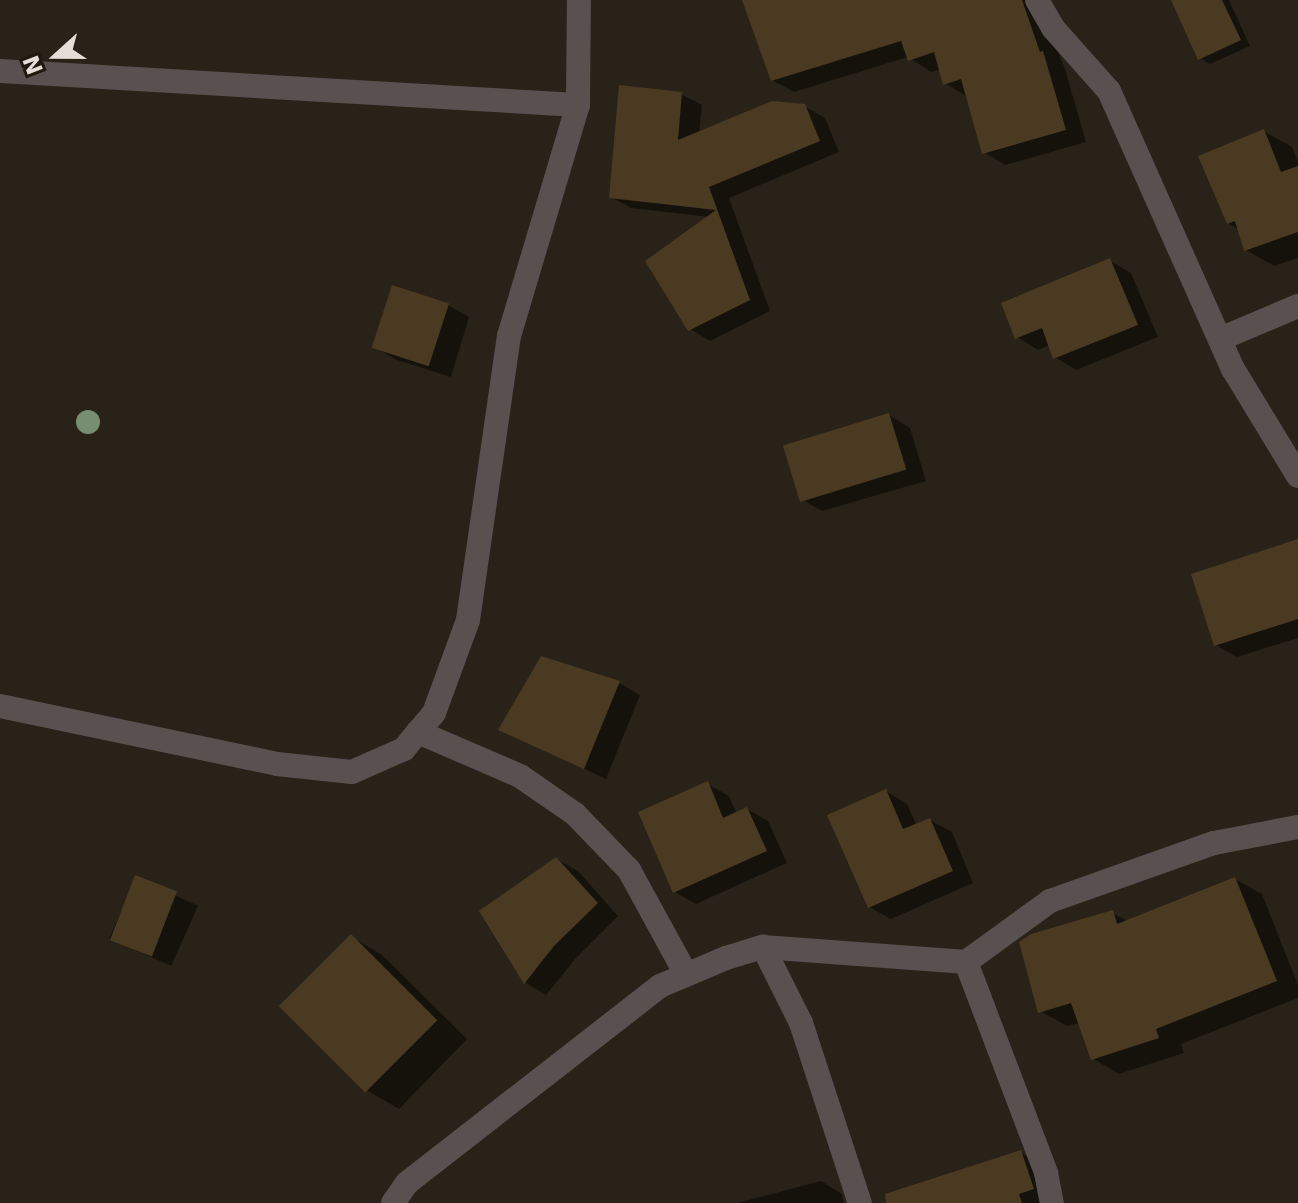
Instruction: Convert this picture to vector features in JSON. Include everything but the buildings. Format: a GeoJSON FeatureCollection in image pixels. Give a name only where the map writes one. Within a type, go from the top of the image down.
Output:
{"type":"FeatureCollection","features":[{"type":"Feature","properties":{"kind":"street"},"geometry":{"type":"LineString","coordinates":[[0,706],[277,764],[352,772],[404,749],[434,713],[468,620],[509,336],[578,105],[579,0]]}},
{"type":"Feature","properties":{"kind":"street"},"geometry":{"type":"LineString","coordinates":[[1037,0],[1053,28],[1109,91],[1233,369],[1298,476]]}},
{"type":"Feature","properties":{"kind":"street"},"geometry":{"type":"LineString","coordinates":[[0,71],[578,105]]}},
{"type":"Feature","properties":{"kind":"street"},"geometry":{"type":"LineString","coordinates":[[1220,339],[1298,306]]}},
{"type":"Feature","properties":{"kind":"street"},"geometry":{"type":"LineString","coordinates":[[418,732],[520,776],[575,814],[629,870],[686,974]]}},
{"type":"Feature","properties":{"kind":"street"},"geometry":{"type":"LineString","coordinates":[[393,1203],[407,1183],[467,1136],[660,986],[686,974],[763,947],[966,962],[1050,901],[1214,843],[1298,827]]}},
{"type":"Feature","properties":{"kind":"street"},"geometry":{"type":"LineString","coordinates":[[763,947],[801,1023],[860,1203]]}},
{"type":"Feature","properties":{"kind":"street"},"geometry":{"type":"LineString","coordinates":[[966,962],[1046,1173],[1052,1203]]}}]}
